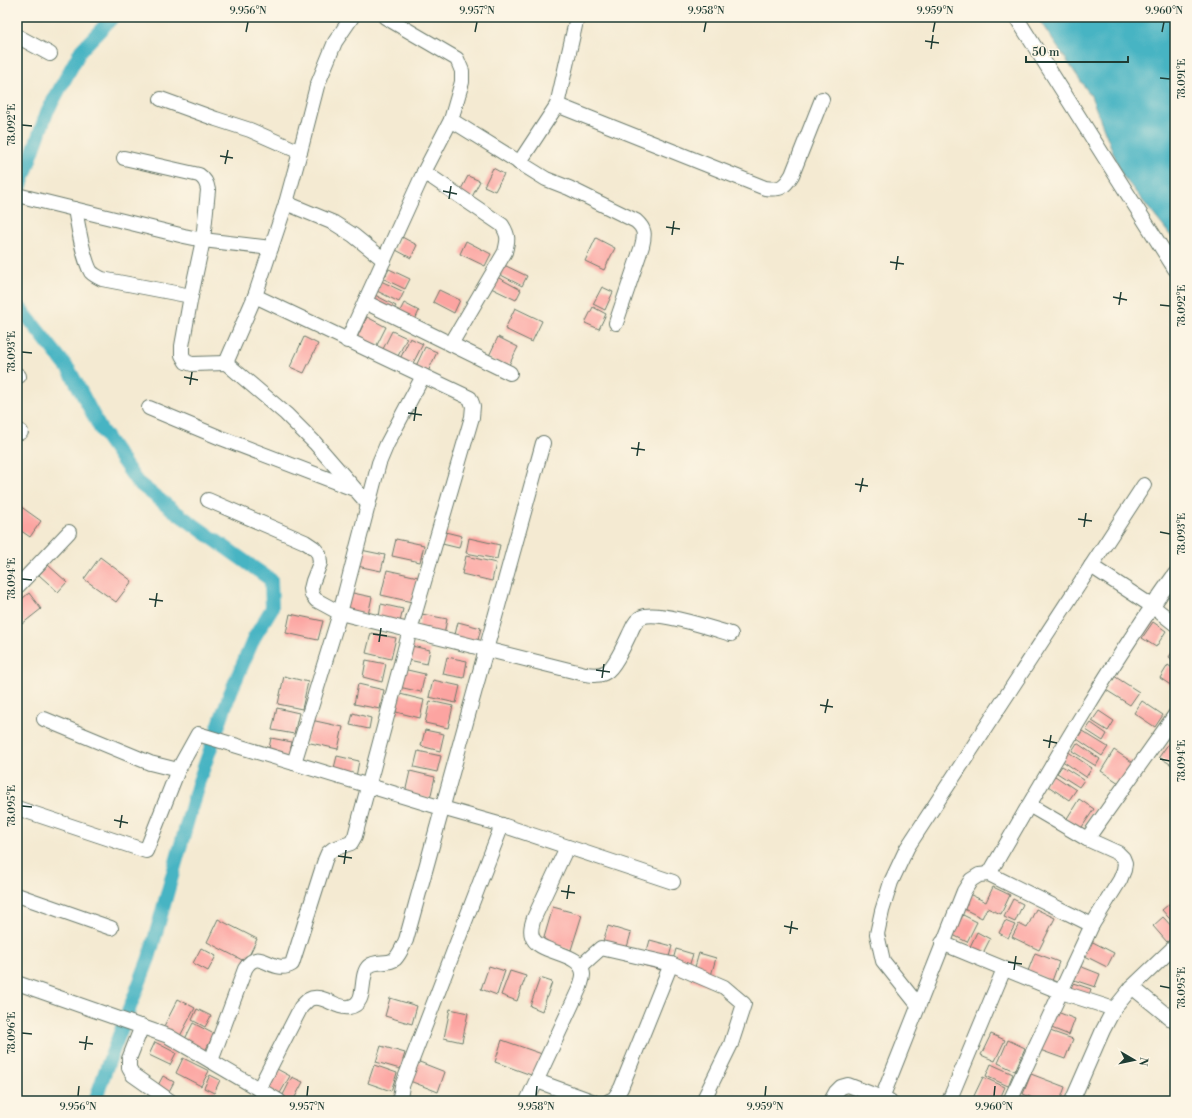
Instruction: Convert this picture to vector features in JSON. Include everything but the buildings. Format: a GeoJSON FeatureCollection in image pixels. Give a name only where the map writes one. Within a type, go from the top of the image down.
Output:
{"type":"FeatureCollection","features":[{"type":"Feature","properties":{"kind":"street"},"geometry":{"type":"LineString","coordinates":[[226,363],[255,296],[286,203],[317,86],[335,42],[352,17]]}},
{"type":"Feature","properties":{"kind":"street"},"geometry":{"type":"LineString","coordinates":[[347,341],[424,172],[451,120],[462,82],[462,71],[457,59],[385,17]]}},
{"type":"Feature","properties":{"kind":"street"},"geometry":{"type":"LineString","coordinates":[[519,163],[557,105],[577,17]]}},
{"type":"Feature","properties":{"kind":"street"},"geometry":{"type":"LineString","coordinates":[[1016,17],[1175,269]]}},
{"type":"Feature","properties":{"kind":"street"},"geometry":{"type":"LineString","coordinates":[[17,36],[50,54]]}},
{"type":"Feature","properties":{"kind":"street"},"geometry":{"type":"LineString","coordinates":[[161,99],[216,120],[250,130],[300,152]]}},
{"type":"Feature","properties":{"kind":"street"},"geometry":{"type":"LineString","coordinates":[[557,105],[765,188],[774,189],[782,188],[792,175],[822,99]]}},
{"type":"Feature","properties":{"kind":"street"},"geometry":{"type":"LineString","coordinates":[[451,120],[546,179],[568,188],[636,222],[643,227],[644,237],[642,246],[616,323]]}},
{"type":"Feature","properties":{"kind":"street"},"geometry":{"type":"LineString","coordinates":[[124,158],[199,175],[207,184],[208,190],[203,240],[182,346],[182,355],[186,362],[192,364],[226,363],[286,414],[315,443],[368,504]]}},
{"type":"Feature","properties":{"kind":"street"},"geometry":{"type":"LineString","coordinates":[[424,172],[502,225],[507,233],[507,241],[504,252],[451,344]]}},
{"type":"Feature","properties":{"kind":"street"},"geometry":{"type":"LineString","coordinates":[[21,196],[203,240],[271,248]]}},
{"type":"Feature","properties":{"kind":"street"},"geometry":{"type":"LineString","coordinates":[[286,203],[334,223],[353,234],[384,260]]}},
{"type":"Feature","properties":{"kind":"street"},"geometry":{"type":"LineString","coordinates":[[75,209],[79,233],[88,266],[93,273],[102,279],[191,296]]}},
{"type":"Feature","properties":{"kind":"street"},"geometry":{"type":"LineString","coordinates":[[211,1060],[248,964],[253,960],[261,960],[278,967],[287,967],[292,964],[328,853],[351,843],[356,836],[410,630],[472,417],[473,406],[470,398],[347,341],[255,296]]}},
{"type":"Feature","properties":{"kind":"street"},"geometry":{"type":"LineString","coordinates":[[365,302],[510,373]]}},
{"type":"Feature","properties":{"kind":"street"},"geometry":{"type":"LineString","coordinates":[[294,763],[340,613],[379,463],[387,444],[423,376]]}},
{"type":"Feature","properties":{"kind":"street"},"geometry":{"type":"LineString","coordinates":[[149,408],[221,438],[355,489]]}},
{"type":"Feature","properties":{"kind":"street"},"geometry":{"type":"LineString","coordinates":[[260,1089],[301,1006],[308,1000],[315,998],[323,999],[342,1007],[349,1007],[356,1004],[361,997],[366,972],[369,966],[375,963],[390,962],[398,955],[406,940],[543,442]]}},
{"type":"Feature","properties":{"kind":"street"},"geometry":{"type":"LineString","coordinates":[[918,1005],[883,961],[877,934],[891,882],[907,848],[1144,485]]}},
{"type":"Feature","properties":{"kind":"street"},"geometry":{"type":"LineString","coordinates":[[208,500],[305,542],[314,548],[320,554],[320,563],[312,581],[312,595],[316,600],[340,613],[486,650],[585,674],[595,675],[606,673],[613,667],[634,624],[641,617],[651,615],[664,616],[731,634]]}},
{"type":"Feature","properties":{"kind":"street"},"geometry":{"type":"LineString","coordinates":[[17,587],[22,573],[69,532]]}},
{"type":"Feature","properties":{"kind":"street"},"geometry":{"type":"LineString","coordinates":[[1091,566],[1152,606],[1175,624]]}},
{"type":"Feature","properties":{"kind":"street"},"geometry":{"type":"LineString","coordinates":[[989,874],[1092,700],[1152,606],[1175,574]]}},
{"type":"Feature","properties":{"kind":"street"},"geometry":{"type":"LineString","coordinates":[[1087,839],[1175,715]]}},
{"type":"Feature","properties":{"kind":"street"},"geometry":{"type":"LineString","coordinates":[[44,719],[150,763],[178,770]]}},
{"type":"Feature","properties":{"kind":"street"},"geometry":{"type":"LineString","coordinates":[[17,808],[146,851],[178,770],[198,734],[502,826],[673,882]]}},
{"type":"Feature","properties":{"kind":"street"},"geometry":{"type":"LineString","coordinates":[[1010,1101],[1092,925],[1120,880],[1125,864],[1123,858],[1118,853],[1087,839],[1029,805]]}},
{"type":"Feature","properties":{"kind":"street"},"geometry":{"type":"LineString","coordinates":[[402,1101],[400,1098],[402,1086],[502,826]]}},
{"type":"Feature","properties":{"kind":"street"},"geometry":{"type":"LineString","coordinates":[[527,1101],[580,987],[584,974],[581,966],[574,959],[538,944],[532,937],[531,928],[534,918],[567,847]]}},
{"type":"Feature","properties":{"kind":"street"},"geometry":{"type":"LineString","coordinates":[[831,1101],[841,1087],[848,1085],[886,1099],[918,1005],[942,943],[964,891],[971,880],[979,875],[989,874],[1092,925]]}},
{"type":"Feature","properties":{"kind":"street"},"geometry":{"type":"LineString","coordinates":[[17,895],[111,928]]}},
{"type":"Feature","properties":{"kind":"street"},"geometry":{"type":"LineString","coordinates":[[942,943],[1060,992],[1114,1009]]}},
{"type":"Feature","properties":{"kind":"street"},"geometry":{"type":"LineString","coordinates":[[1072,1101],[1114,1009],[1132,987],[1175,946]]}},
{"type":"Feature","properties":{"kind":"street"},"geometry":{"type":"LineString","coordinates":[[581,966],[601,948],[671,964],[724,987],[744,1004],[731,1044],[703,1101]]}},
{"type":"Feature","properties":{"kind":"street"},"geometry":{"type":"LineString","coordinates":[[609,1101],[614,1099],[621,1088],[671,964]]}},
{"type":"Feature","properties":{"kind":"street"},"geometry":{"type":"LineString","coordinates":[[949,1101],[1004,969]]}},
{"type":"Feature","properties":{"kind":"street"},"geometry":{"type":"LineString","coordinates":[[17,983],[168,1036],[279,1101]]}},
{"type":"Feature","properties":{"kind":"street"},"geometry":{"type":"LineString","coordinates":[[1132,987],[1175,1022]]}},
{"type":"Feature","properties":{"kind":"street"},"geometry":{"type":"LineString","coordinates":[[130,1022],[129,1068],[133,1075],[170,1101]]}},
{"type":"Feature","properties":{"kind":"street"},"geometry":{"type":"LineString","coordinates":[[537,1081],[592,1101]]}},
{"type":"Feature","properties":{"kind":"water"},"geometry":{"type":"Polygon","coordinates":[[[1037,17],[1175,17],[1175,241],[1122,175],[1091,96],[1037,17]]]}},
{"type":"Feature","properties":{"kind":"waterway"},"geometry":{"type":"LineString","coordinates":[[17,200],[47,112],[81,50],[113,17]]}},
{"type":"Feature","properties":{"kind":"waterway"},"geometry":{"type":"LineString","coordinates":[[17,304],[70,371],[100,428],[137,482],[173,510],[271,580],[272,608],[254,638],[229,696],[198,784],[149,958],[95,1101]]}}]}
